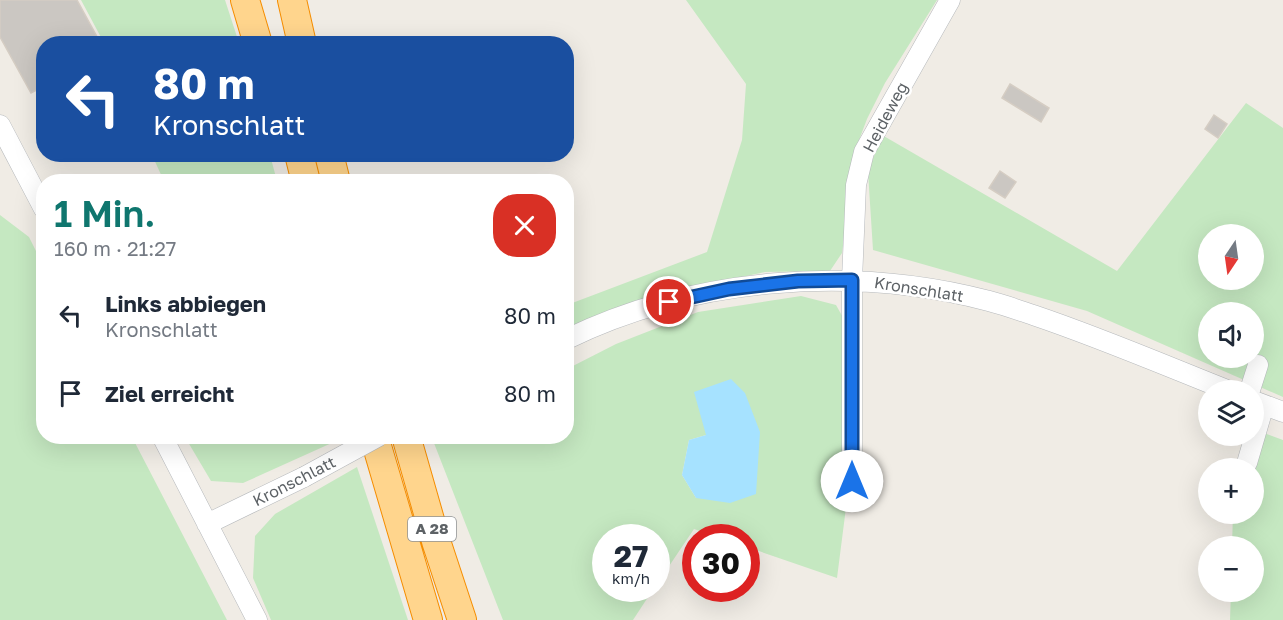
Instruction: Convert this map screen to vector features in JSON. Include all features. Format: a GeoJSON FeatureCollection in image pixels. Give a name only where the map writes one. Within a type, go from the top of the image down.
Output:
{"type":"FeatureCollection","features":[{"type":"Feature","properties":{"kind":"highway"},"geometry":{"type":"LineString","coordinates":[[245,0],[256,36]]}},
{"type":"Feature","properties":{"kind":"highway"},"geometry":{"type":"LineString","coordinates":[[261,0],[269,36]]}},
{"type":"Feature","properties":{"kind":"highway"},"geometry":{"type":"LineString","coordinates":[[292,0],[300,36]]}},
{"type":"Feature","properties":{"kind":"highway","name":"A 28"},"geometry":{"type":"LineString","coordinates":[[376,444],[428,620]]}},
{"type":"Feature","properties":{"kind":"highway","name":"A 28"},"geometry":{"type":"LineString","coordinates":[[408,444],[436,541],[462,620]]}},
{"type":"Feature","properties":{"kind":"street","name":"Heideweg"},"geometry":{"type":"LineString","coordinates":[[852,481],[852,280],[856,185],[864,152],[950,0]]}},
{"type":"Feature","properties":{"kind":"street"},"geometry":{"type":"LineString","coordinates":[[0,125],[36,194]]}},
{"type":"Feature","properties":{"kind":"street","name":"Kronschlatt"},"geometry":{"type":"LineString","coordinates":[[574,336],[650,307],[729,289],[798,281],[852,280],[911,285],[990,301],[1078,330],[1202,380]]}},
{"type":"Feature","properties":{"kind":"street"},"geometry":{"type":"LineString","coordinates":[[1248,458],[1267,406]]}},
{"type":"Feature","properties":{"kind":"street"},"geometry":{"type":"LineString","coordinates":[[166,444],[257,620]]}},
{"type":"Feature","properties":{"kind":"street","name":"Kronschlatt"},"geometry":{"type":"LineString","coordinates":[[207,524],[304,477],[364,444]]}},
{"type":"Feature","properties":{"kind":"green space"},"geometry":{"type":"Polygon","coordinates":[[[81,0],[225,0],[237,36],[100,36],[81,0]]]}},
{"type":"Feature","properties":{"kind":"green space"},"geometry":{"type":"Polygon","coordinates":[[[686,0],[937,0],[885,83],[867,119],[856,148],[842,253],[830,271],[765,272],[662,294],[574,331],[574,302],[707,252],[742,140],[746,84],[686,0]]]}},
{"type":"Feature","properties":{"kind":"green space"},"geometry":{"type":"Polygon","coordinates":[[[1246,103],[1283,128],[1283,397],[1264,389],[1264,380],[1244,380],[1217,368],[1264,368],[1264,302],[1198,302],[1198,360],[1087,311],[873,250],[868,172],[882,135],[1117,271],[1246,103]]]}},
{"type":"Feature","properties":{"kind":"green space"},"geometry":{"type":"Polygon","coordinates":[[[155,162],[272,162],[275,174],[161,174],[155,162]]]}},
{"type":"Feature","properties":{"kind":"green space"},"geometry":{"type":"Polygon","coordinates":[[[0,215],[29,237],[36,251],[36,444],[136,444],[227,620],[0,620],[0,215]]]}},
{"type":"Feature","properties":{"kind":"green space"},"geometry":{"type":"Polygon","coordinates":[[[801,296],[836,305],[845,321],[848,492],[837,578],[760,551],[760,524],[682,524],[682,547],[670,565],[670,524],[592,524],[592,602],[645,602],[633,620],[503,620],[434,444],[574,444],[574,365],[616,344],[698,312],[801,296]],[[706,435],[689,440],[682,475],[696,498],[706,435]]]}},
{"type":"Feature","properties":{"kind":"green space"},"geometry":{"type":"Polygon","coordinates":[[[1264,433],[1283,440],[1283,620],[1230,620],[1231,602],[1264,602],[1264,536],[1232,536],[1233,524],[1264,524],[1264,458],[1257,458],[1260,446],[1264,446],[1264,433]]]}},
{"type":"Feature","properties":{"kind":"green space"},"geometry":{"type":"Polygon","coordinates":[[[189,444],[329,444],[243,483],[211,481],[189,444]]]}},
{"type":"Feature","properties":{"kind":"green space"},"geometry":{"type":"Polygon","coordinates":[[[357,467],[408,620],[271,620],[253,578],[255,536],[275,514],[357,467]]]}},
{"type":"Feature","properties":{"kind":"water"},"geometry":{"type":"Polygon","coordinates":[[[731,379],[745,393],[760,432],[756,494],[730,503],[696,498],[682,475],[689,440],[706,435],[694,392],[731,379]]]}},
{"type":"Feature","properties":{"kind":"building"},"geometry":{"type":"Polygon","coordinates":[[[0,0],[77,0],[97,36],[36,36],[36,90],[31,93],[0,37],[0,0]]]}},
{"type":"Feature","properties":{"kind":"building"},"geometry":{"type":"Polygon","coordinates":[[[1010,84],[1049,108],[1041,122],[1002,98],[1010,84]]]}},
{"type":"Feature","properties":{"kind":"building"},"geometry":{"type":"Polygon","coordinates":[[[1214,115],[1227,124],[1218,138],[1205,129],[1214,115]]]}},
{"type":"Feature","properties":{"kind":"building"},"geometry":{"type":"Polygon","coordinates":[[[1000,171],[1016,182],[1005,198],[989,188],[1000,171]]]}},
{"type":"Feature","properties":{"kind":"route"},"geometry":{"type":"LineString","coordinates":[[669,302],[729,289],[798,281],[852,280],[852,481]]}}]}
